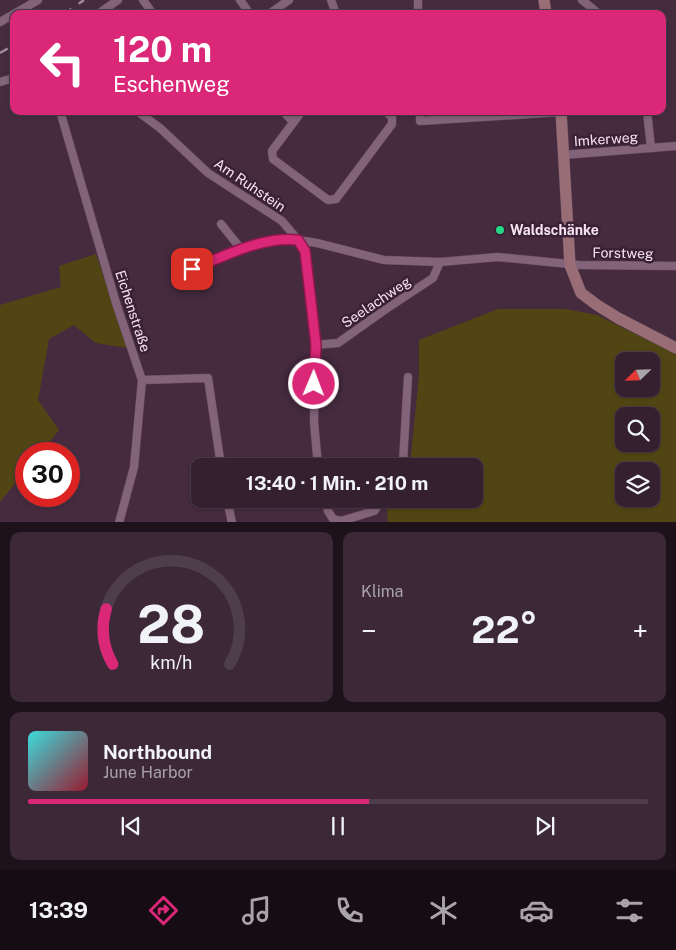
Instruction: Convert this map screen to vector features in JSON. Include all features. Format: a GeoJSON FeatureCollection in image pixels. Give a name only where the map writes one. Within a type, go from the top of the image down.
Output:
{"type":"FeatureCollection","features":[{"type":"Feature","properties":{"kind":"street"},"geometry":{"type":"LineString","coordinates":[[21,10],[38,0]]}},
{"type":"Feature","properties":{"kind":"street"},"geometry":{"type":"LineString","coordinates":[[104,10],[118,0]]}},
{"type":"Feature","properties":{"kind":"street"},"geometry":{"type":"LineString","coordinates":[[275,10],[289,0]]}},
{"type":"Feature","properties":{"kind":"street"},"geometry":{"type":"LineString","coordinates":[[582,0],[594,10]]}},
{"type":"Feature","properties":{"kind":"street","name":"Eichenstraße"},"geometry":{"type":"LineString","coordinates":[[61,115],[116,303],[142,380],[134,467],[119,522]]}},
{"type":"Feature","properties":{"kind":"street","name":"Am Ruhstein"},"geometry":{"type":"LineString","coordinates":[[142,115],[160,128],[208,173],[282,221],[298,240]]}},
{"type":"Feature","properties":{"kind":"street"},"geometry":{"type":"LineString","coordinates":[[286,115],[293,122]]}},
{"type":"Feature","properties":{"kind":"street"},"geometry":{"type":"LineString","coordinates":[[299,115],[272,151],[273,160],[328,200],[336,199],[392,124],[392,117],[390,115]]}},
{"type":"Feature","properties":{"kind":"street"},"geometry":{"type":"LineString","coordinates":[[420,115],[420,121],[514,115]]}},
{"type":"Feature","properties":{"kind":"street"},"geometry":{"type":"LineString","coordinates":[[561,115],[570,265],[582,293],[618,318],[676,348]]}},
{"type":"Feature","properties":{"kind":"street","name":"Imkerweg"},"geometry":{"type":"LineString","coordinates":[[647,115],[651,148]]}},
{"type":"Feature","properties":{"kind":"street","name":"Imkerweg"},"geometry":{"type":"LineString","coordinates":[[563,155],[676,146]]}},
{"type":"Feature","properties":{"kind":"street"},"geometry":{"type":"LineString","coordinates":[[221,224],[241,249]]}},
{"type":"Feature","properties":{"kind":"street"},"geometry":{"type":"LineString","coordinates":[[176,276],[241,249],[283,238],[317,243],[384,260],[440,262],[498,257],[570,265]]}},
{"type":"Feature","properties":{"kind":"street"},"geometry":{"type":"LineString","coordinates":[[298,240],[305,251],[316,345],[314,422],[317,458]]}},
{"type":"Feature","properties":{"kind":"street","name":"Seelachweg"},"geometry":{"type":"LineString","coordinates":[[316,345],[338,343],[433,278],[440,262]]}},
{"type":"Feature","properties":{"kind":"street","name":"Forstweg"},"geometry":{"type":"LineString","coordinates":[[570,265],[676,266]]}},
{"type":"Feature","properties":{"kind":"street"},"geometry":{"type":"LineString","coordinates":[[403,458],[408,377]]}},
{"type":"Feature","properties":{"kind":"street"},"geometry":{"type":"LineString","coordinates":[[142,380],[208,378],[220,458]]}},
{"type":"Feature","properties":{"kind":"street"},"geometry":{"type":"LineString","coordinates":[[229,508],[232,522]]}},
{"type":"Feature","properties":{"kind":"street"},"geometry":{"type":"LineString","coordinates":[[327,508],[333,519],[341,521],[374,511],[376,508]]}},
{"type":"Feature","properties":{"kind":"shaded area"},"geometry":{"type":"Polygon","coordinates":[[[96,254],[127,348],[96,343],[74,325],[49,339],[38,400],[59,430],[50,442],[15,442],[15,484],[0,502],[0,305],[61,287],[59,266],[96,254]]]}},
{"type":"Feature","properties":{"kind":"shaded area"},"geometry":{"type":"Polygon","coordinates":[[[498,309],[566,309],[597,315],[676,354],[676,522],[388,522],[388,508],[483,508],[483,458],[410,458],[419,376],[419,340],[498,309]]]}},
{"type":"Feature","properties":{"kind":"railway"},"geometry":{"type":"LineString","coordinates":[[70,10],[84,0]]}},
{"type":"Feature","properties":{"kind":"railway"},"geometry":{"type":"LineString","coordinates":[[0,53],[10,47]]}},
{"type":"Feature","properties":{"kind":"place","name":"Waldschänke"},"geometry":{"type":"Point","coordinates":[500,230]}},
{"type":"Feature","properties":{"kind":"route"},"geometry":{"type":"LineString","coordinates":[[192,269],[241,249],[283,238],[298,240],[305,251],[316,345],[314,384]]}}]}
